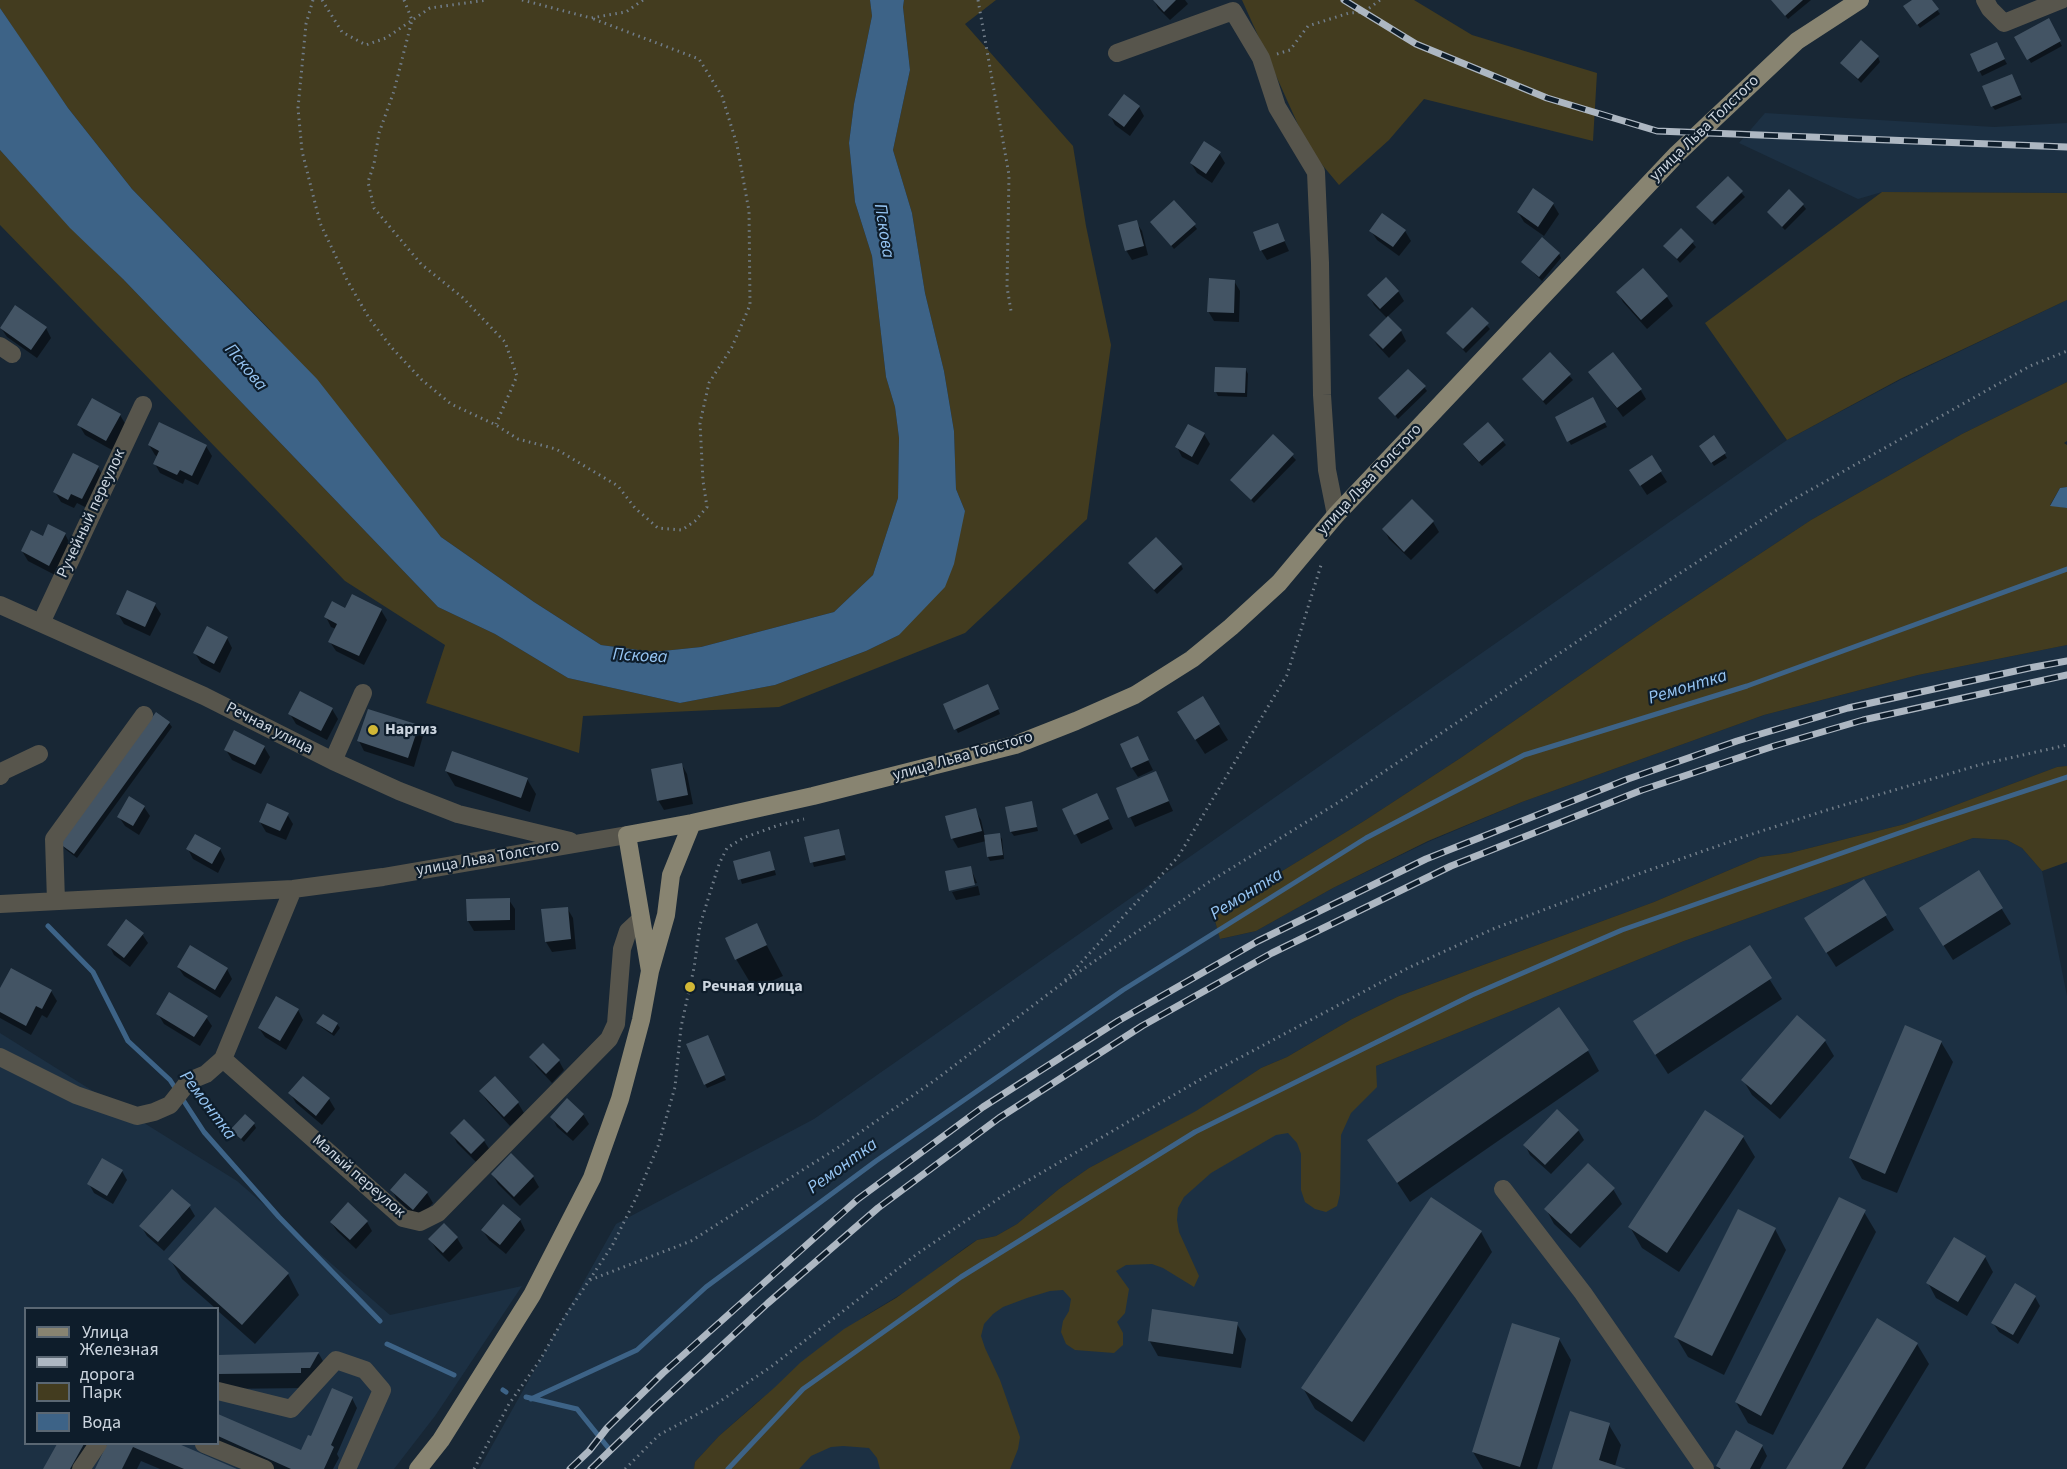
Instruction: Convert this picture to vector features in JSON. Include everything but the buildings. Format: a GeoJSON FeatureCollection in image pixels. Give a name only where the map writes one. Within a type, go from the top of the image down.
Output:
{"type":"FeatureCollection","features":[{"type":"Feature","properties":{"kind":"main road","name":"улица Льва Толстого"},"geometry":{"type":"LineString","coordinates":[[627,835],[692,823],[880,780],[1015,745],[1076,722],[1135,695],[1192,659],[1279,583],[1336,515],[1677,154],[1797,41],[1860,0]]}},
{"type":"Feature","properties":{"kind":"main road"},"geometry":{"type":"LineString","coordinates":[[418,1469],[441,1440],[532,1295],[591,1178],[623,1089],[642,1020],[650,970],[666,915],[671,875],[692,823]]}},
{"type":"Feature","properties":{"kind":"main road"},"geometry":{"type":"LineString","coordinates":[[627,835],[650,970]]}},
{"type":"Feature","properties":{"kind":"street"},"geometry":{"type":"LineString","coordinates":[[1985,0],[1990,9],[2004,23],[2061,0]]}},
{"type":"Feature","properties":{"kind":"street"},"geometry":{"type":"LineString","coordinates":[[1117,53],[1233,11],[1261,58],[1277,107],[1316,172],[1322,395],[1327,470],[1336,515]]}},
{"type":"Feature","properties":{"kind":"street","name":"Ручейный переулок"},"geometry":{"type":"LineString","coordinates":[[41,622],[143,405]]}},
{"type":"Feature","properties":{"kind":"street","name":"Речная улица"},"geometry":{"type":"LineString","coordinates":[[0,604],[204,696],[333,761],[399,791],[458,814],[579,843]]}},
{"type":"Feature","properties":{"kind":"street"},"geometry":{"type":"LineString","coordinates":[[333,761],[363,693]]}},
{"type":"Feature","properties":{"kind":"street"},"geometry":{"type":"LineString","coordinates":[[56,901],[54,839],[144,715]]}},
{"type":"Feature","properties":{"kind":"street"},"geometry":{"type":"LineString","coordinates":[[0,776],[3,771],[39,754]]}},
{"type":"Feature","properties":{"kind":"street","name":"улица Льва Толстого"},"geometry":{"type":"LineString","coordinates":[[0,904],[293,889],[383,877],[627,835]]}},
{"type":"Feature","properties":{"kind":"street"},"geometry":{"type":"LineString","coordinates":[[0,1057],[76,1095],[137,1116],[170,1105],[189,1081],[206,1074],[223,1059],[293,889]]}},
{"type":"Feature","properties":{"kind":"street","name":"Малый переулок"},"geometry":{"type":"LineString","coordinates":[[223,1059],[403,1218],[420,1222],[429,1219],[438,1213],[609,1039],[616,1024],[622,948],[628,931],[641,919]]}},
{"type":"Feature","properties":{"kind":"street"},"geometry":{"type":"LineString","coordinates":[[1503,1189],[1583,1293],[1705,1469]]}},
{"type":"Feature","properties":{"kind":"street"},"geometry":{"type":"LineString","coordinates":[[219,1391],[291,1409],[336,1360],[364,1370],[382,1390],[347,1469]]}},
{"type":"Feature","properties":{"kind":"street"},"geometry":{"type":"LineString","coordinates":[[81,1469],[97,1445]]}},
{"type":"Feature","properties":{"kind":"street"},"geometry":{"type":"LineString","coordinates":[[209,1445],[265,1469]]}},
{"type":"Feature","properties":{"kind":"path"},"geometry":{"type":"LineString","coordinates":[[313,0],[306,24],[298,108],[302,151],[320,223],[346,280],[369,318],[392,348],[422,380],[451,404],[496,425],[518,439],[556,449],[618,486],[635,508],[658,528],[682,530],[695,521],[707,507],[703,482],[700,423],[709,383],[732,347],[750,305],[750,211],[737,145],[722,96],[699,59],[591,18],[522,0]]}},
{"type":"Feature","properties":{"kind":"path"},"geometry":{"type":"LineString","coordinates":[[322,0],[342,32],[366,45],[386,38],[430,8],[487,0]]}},
{"type":"Feature","properties":{"kind":"path"},"geometry":{"type":"LineString","coordinates":[[404,0],[412,20],[394,91],[379,133],[374,164],[368,182],[374,208],[421,264],[462,297],[506,342],[517,376],[496,425]]}},
{"type":"Feature","properties":{"kind":"path"},"geometry":{"type":"LineString","coordinates":[[591,18],[626,12],[643,0]]}},
{"type":"Feature","properties":{"kind":"path"},"geometry":{"type":"LineString","coordinates":[[978,0],[1009,175],[1006,287],[1011,312]]}},
{"type":"Feature","properties":{"kind":"path"},"geometry":{"type":"LineString","coordinates":[[1261,58],[1290,50],[1308,26],[1349,13],[1364,12],[1380,0]]}},
{"type":"Feature","properties":{"kind":"path"},"geometry":{"type":"LineString","coordinates":[[590,1280],[691,1241],[842,1145],[938,1078],[1060,986],[1209,882],[1339,802],[1789,502],[2030,366],[2067,351]]}},
{"type":"Feature","properties":{"kind":"path"},"geometry":{"type":"LineString","coordinates":[[1060,986],[1178,857],[1287,675],[1322,561]]}},
{"type":"Feature","properties":{"kind":"path"},"geometry":{"type":"LineString","coordinates":[[625,1469],[659,1435],[716,1404],[772,1366],[917,1254],[1007,1193],[1213,1072],[1408,968],[1504,925],[1743,837],[1979,765],[2067,745]]}},
{"type":"Feature","properties":{"kind":"path"},"geometry":{"type":"LineString","coordinates":[[474,1469],[509,1404],[540,1360],[564,1318],[612,1246],[658,1146],[675,1087],[681,1027],[694,968],[700,925],[718,864],[727,848],[743,838],[813,816]]}},
{"type":"Feature","properties":{"kind":"shaded area"},"geometry":{"type":"Polygon","coordinates":[[[1765,113],[1994,127],[2067,123],[2067,193],[1882,192],[1858,199],[1739,143],[1765,113]]]}},
{"type":"Feature","properties":{"kind":"shaded area"},"geometry":{"type":"Polygon","coordinates":[[[2067,300],[2067,382],[1962,434],[1811,520],[1657,622],[1462,757],[1364,821],[1220,909],[1215,922],[1221,939],[1256,931],[1333,888],[1428,842],[1522,802],[1764,715],[1918,675],[2067,645],[2067,766],[2057,767],[1905,824],[1790,853],[1760,857],[1654,902],[1399,996],[1352,1019],[1287,1057],[1261,1068],[1197,1111],[1089,1168],[1059,1189],[1017,1224],[996,1236],[977,1240],[916,1285],[865,1316],[755,1404],[719,1436],[695,1462],[694,1469],[479,1469],[616,1224],[814,1119],[1787,440],[1900,380],[2067,300]]]}},
{"type":"Feature","properties":{"kind":"shaded area"},"geometry":{"type":"Polygon","coordinates":[[[1973,838],[2007,840],[2022,848],[2042,871],[2067,996],[2067,1469],[1721,1469],[1716,1466],[1711,1469],[733,1469],[1376,1066],[1684,941],[1973,838]]]}},
{"type":"Feature","properties":{"kind":"shaded area"},"geometry":{"type":"Polygon","coordinates":[[[0,1033],[237,1181],[390,1315],[522,1286],[435,1416],[394,1469],[0,1469],[0,1033]]]}},
{"type":"Feature","properties":{"kind":"green space"},"geometry":{"type":"Polygon","coordinates":[[[0,0],[870,0],[872,16],[854,104],[849,143],[855,202],[872,256],[886,377],[895,407],[899,438],[898,498],[873,575],[834,612],[701,647],[653,652],[601,645],[534,602],[441,537],[272,332],[132,189],[68,108],[0,8],[0,0]]]}},
{"type":"Feature","properties":{"kind":"green space"},"geometry":{"type":"Polygon","coordinates":[[[904,0],[996,0],[965,24],[1073,146],[1086,226],[1111,345],[1087,519],[965,633],[779,707],[583,716],[579,753],[426,703],[445,645],[345,581],[0,225],[0,150],[70,227],[123,279],[438,607],[495,634],[568,678],[680,703],[775,685],[866,651],[899,635],[965,511],[956,489],[954,431],[944,371],[925,293],[912,213],[893,150],[910,70],[904,0]]]}},
{"type":"Feature","properties":{"kind":"green space"},"geometry":{"type":"Polygon","coordinates":[[[1242,0],[1414,0],[1472,35],[1597,73],[1593,141],[1424,99],[1389,140],[1339,185],[1309,149],[1242,0]]]}},
{"type":"Feature","properties":{"kind":"green space"},"geometry":{"type":"Polygon","coordinates":[[[1882,192],[2067,193],[2067,300],[1900,379],[1787,440],[1705,323],[1882,192]]]}},
{"type":"Feature","properties":{"kind":"green space"},"geometry":{"type":"Polygon","coordinates":[[[2067,382],[2067,441],[2064,443],[2067,445],[2067,487],[2060,488],[2050,505],[2067,508],[2067,645],[1918,675],[1764,715],[1522,802],[1428,841],[1333,888],[1256,931],[1220,939],[1215,921],[1220,909],[1364,821],[1462,757],[1657,622],[1811,520],[1962,434],[2067,382]]]}},
{"type":"Feature","properties":{"kind":"green space"},"geometry":{"type":"Polygon","coordinates":[[[2067,766],[2067,862],[2042,871],[2022,848],[2007,840],[1973,838],[1684,941],[1376,1066],[1377,1087],[1351,1113],[1341,1135],[1340,1194],[1337,1206],[1326,1212],[1315,1209],[1305,1202],[1301,1190],[1301,1154],[1297,1143],[1288,1133],[1276,1135],[1211,1173],[1184,1197],[1178,1208],[1179,1232],[1199,1276],[1194,1287],[1152,1264],[1126,1265],[1116,1271],[1129,1289],[1125,1313],[1117,1322],[1123,1333],[1123,1345],[1114,1353],[1075,1350],[1066,1344],[1061,1332],[1071,1299],[1063,1290],[1050,1291],[1003,1307],[984,1324],[981,1336],[1000,1380],[1020,1437],[1010,1469],[880,1469],[877,1458],[869,1448],[843,1446],[831,1447],[811,1456],[799,1469],[694,1469],[695,1462],[719,1436],[801,1362],[844,1329],[896,1298],[977,1240],[996,1236],[1017,1224],[1059,1189],[1089,1168],[1196,1111],[1261,1068],[1287,1057],[1352,1019],[1399,996],[1654,902],[1760,857],[1790,853],[1905,824],[2057,767],[2067,766]]]}},
{"type":"Feature","properties":{"kind":"water","name":"Пскова"},"geometry":{"type":"Polygon","coordinates":[[[870,0],[904,0],[910,70],[893,150],[912,213],[925,293],[944,371],[954,431],[956,489],[965,511],[954,564],[945,587],[899,635],[866,651],[775,685],[680,703],[568,678],[495,634],[438,607],[123,279],[70,228],[0,150],[0,8],[68,108],[132,189],[317,379],[441,537],[534,602],[601,645],[653,652],[701,647],[834,612],[873,575],[898,498],[899,438],[895,407],[886,377],[872,256],[855,202],[849,143],[854,104],[872,16],[870,0]]]}},
{"type":"Feature","properties":{"kind":"water"},"geometry":{"type":"Polygon","coordinates":[[[2067,487],[2067,508],[2050,506],[2060,488],[2067,487]]]}},
{"type":"Feature","properties":{"kind":"waterway","name":"Ремонтка"},"geometry":{"type":"LineString","coordinates":[[531,1399],[637,1350],[706,1287],[876,1161],[1123,990],[1366,838],[1524,755],[1747,686],[2067,569]]}},
{"type":"Feature","properties":{"kind":"waterway"},"geometry":{"type":"LineString","coordinates":[[728,1469],[803,1389],[961,1277],[1195,1132],[1472,995],[1622,930],[2067,777]]}},
{"type":"Feature","properties":{"kind":"waterway","name":"Ремонтка"},"geometry":{"type":"LineString","coordinates":[[48,926],[93,972],[128,1041],[170,1080],[204,1132],[279,1217],[380,1321]]}},
{"type":"Feature","properties":{"kind":"waterway","name":"Ремонтка"},"geometry":{"type":"LineString","coordinates":[[387,1344],[454,1375]]}},
{"type":"Feature","properties":{"kind":"waterway"},"geometry":{"type":"LineString","coordinates":[[526,1397],[577,1409],[610,1450]]}},
{"type":"Feature","properties":{"kind":"railway"},"geometry":{"type":"LineString","coordinates":[[1344,0],[1416,44],[1547,98],[1657,131],[2067,147]]}},
{"type":"Feature","properties":{"kind":"railway"},"geometry":{"type":"LineString","coordinates":[[570,1469],[589,1451],[607,1428],[663,1373],[858,1199],[983,1107],[1118,1021],[1258,941],[1426,859],[1628,779],[1737,741],[1848,708],[2067,661]]}},
{"type":"Feature","properties":{"kind":"railway"},"geometry":{"type":"LineString","coordinates":[[591,1469],[768,1303],[878,1208],[999,1118],[1142,1026],[1272,953],[1451,866],[1642,790],[1774,746],[1863,720],[2067,675]]}},
{"type":"Feature","properties":{"kind":"place","name":"Наргиз"},"geometry":{"type":"Point","coordinates":[373,730]}},
{"type":"Feature","properties":{"kind":"place","name":"Речная улица"},"geometry":{"type":"Point","coordinates":[690,987]}}]}
